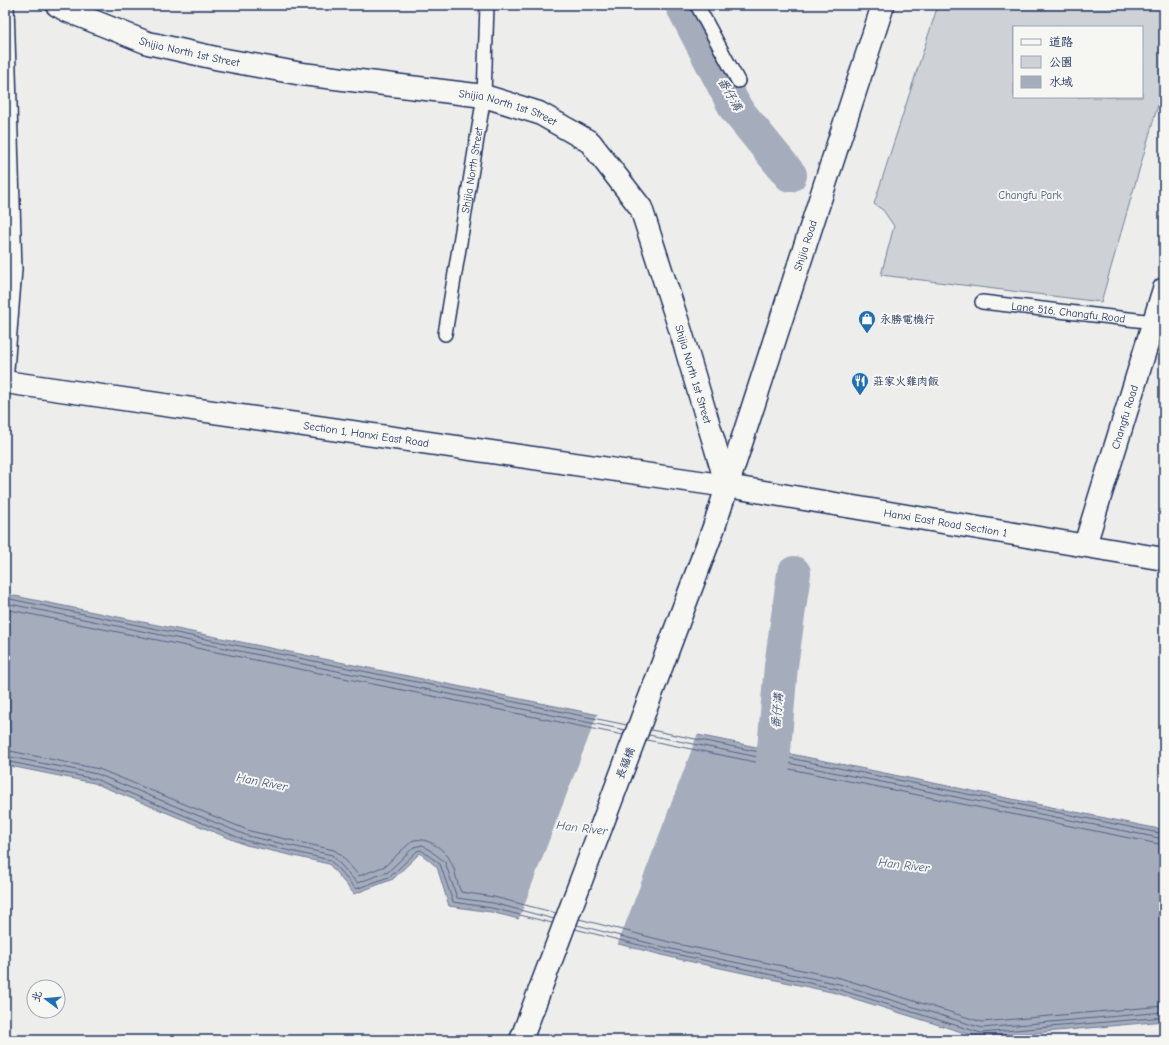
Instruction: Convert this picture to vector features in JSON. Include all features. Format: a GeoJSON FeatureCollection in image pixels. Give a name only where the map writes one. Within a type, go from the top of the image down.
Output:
{"type":"FeatureCollection","features":[{"type":"Feature","properties":{"kind":"street","name":"Shijia North 1st Street"},"geometry":{"type":"LineString","coordinates":[[57,5],[68,11],[148,43],[220,59],[302,74],[484,96],[539,113],[590,142],[641,208],[681,332],[727,486]]}},
{"type":"Feature","properties":{"kind":"street","name":"Shijia Road"},"geometry":{"type":"LineString","coordinates":[[727,486],[883,5]]}},
{"type":"Feature","properties":{"kind":"street","name":"Changfu Road"},"geometry":{"type":"LineString","coordinates":[[1085,545],[1164,289]]}},
{"type":"Feature","properties":{"kind":"street","name":"Section 1, Hanxi East Road"},"geometry":{"type":"LineString","coordinates":[[5,382],[727,486]]}},
{"type":"Feature","properties":{"kind":"street","name":"Hanxi East Road Section 1"},"geometry":{"type":"LineString","coordinates":[[727,486],[1164,559]]}},
{"type":"Feature","properties":{"kind":"street","name":"長福橋"},"geometry":{"type":"LineString","coordinates":[[521,1040],[703,556],[727,486]]}},
{"type":"Feature","properties":{"kind":"lane"},"geometry":{"type":"LineString","coordinates":[[5,382],[15,269],[6,5]]}},
{"type":"Feature","properties":{"kind":"lane","name":"Shijia North Street"},"geometry":{"type":"LineString","coordinates":[[445,334],[484,96],[487,5]]}},
{"type":"Feature","properties":{"kind":"lane"},"geometry":{"type":"LineString","coordinates":[[697,5],[738,81]]}},
{"type":"Feature","properties":{"kind":"lane","name":"Lane 516, Changfu Road"},"geometry":{"type":"LineString","coordinates":[[982,302],[1154,322]]}},
{"type":"Feature","properties":{"kind":"green space","name":"Changfu Park"},"geometry":{"type":"Polygon","coordinates":[[[938,5],[1164,5],[1164,84],[1101,302],[881,275],[894,226],[883,210],[874,204],[938,5]]]}},
{"type":"Feature","properties":{"kind":"water","name":"Han River"},"geometry":{"type":"Polygon","coordinates":[[[5,594],[1164,830],[1164,1021],[981,1038],[836,993],[674,958],[491,912],[449,906],[437,867],[420,853],[393,879],[354,894],[329,864],[246,845],[94,783],[5,765],[5,594]]]}},
{"type":"Feature","properties":{"kind":"pier"},"geometry":{"type":"Polygon","coordinates":[[[598,713],[698,733],[617,946],[518,921],[598,713]]]}},
{"type":"Feature","properties":{"kind":"waterway","name":"番仔溝"},"geometry":{"type":"LineString","coordinates":[[682,5],[736,109],[790,175]]}},
{"type":"Feature","properties":{"kind":"waterway","name":"番仔溝"},"geometry":{"type":"LineString","coordinates":[[770,797],[781,666],[794,573]]}},
{"type":"Feature","properties":{"kind":"place","name":"永勝電機行"},"geometry":{"type":"Point","coordinates":[867,334]}},
{"type":"Feature","properties":{"kind":"place","name":"莊家火雞肉飯"},"geometry":{"type":"Point","coordinates":[860,396]}}]}
